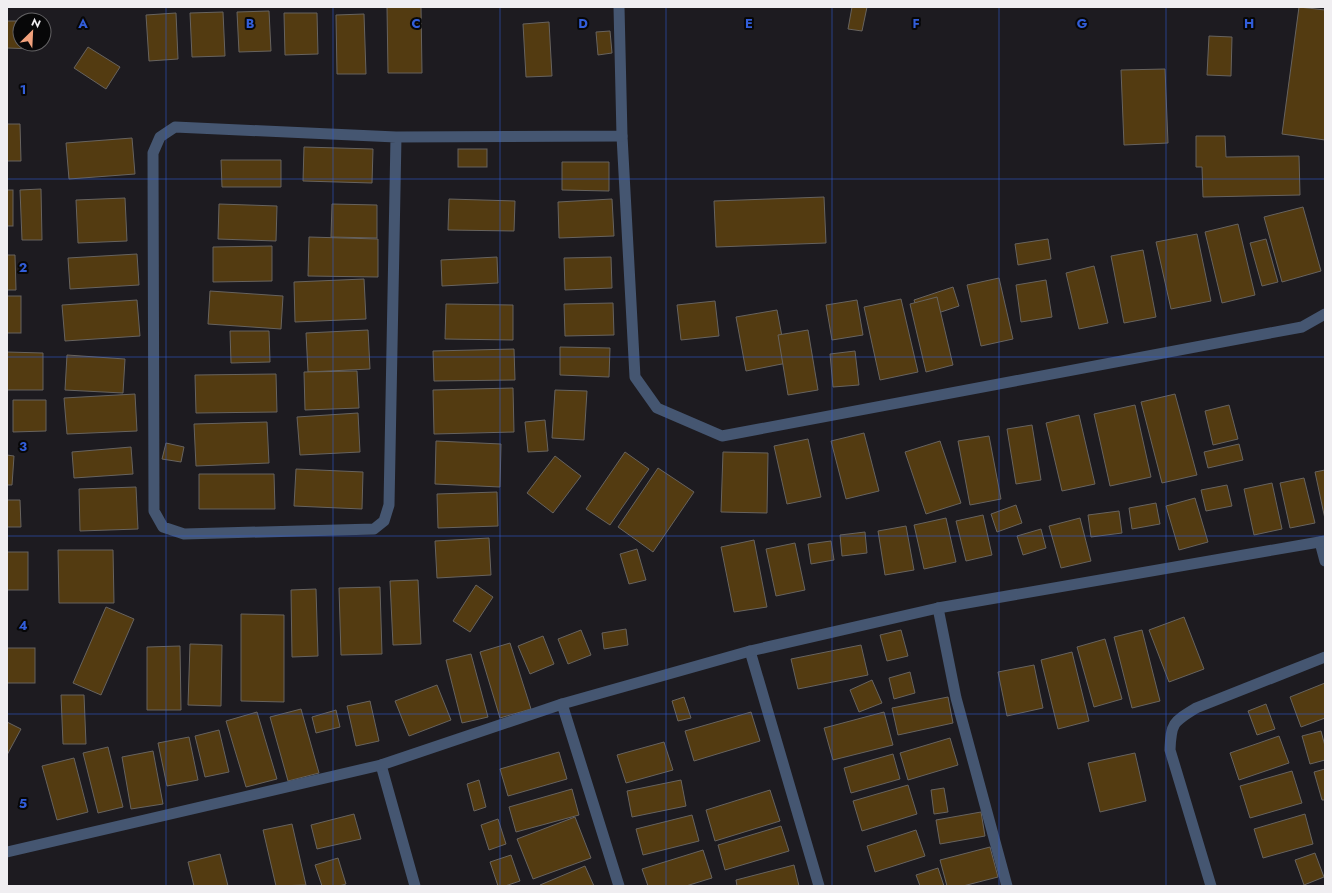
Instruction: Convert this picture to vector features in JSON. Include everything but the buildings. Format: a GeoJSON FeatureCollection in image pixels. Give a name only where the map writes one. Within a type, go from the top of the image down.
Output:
{"type":"FeatureCollection","features":[{"type":"Feature","properties":{"kind":"street"},"geometry":{"type":"LineString","coordinates":[[619,7],[622,136],[636,377],[657,408],[722,436],[1302,327],[1325,314]]}},
{"type":"Feature","properties":{"kind":"street"},"geometry":{"type":"LineString","coordinates":[[396,138],[389,505],[384,521],[374,529],[184,534],[163,527],[154,511],[153,153],[160,137],[175,127],[396,138],[622,136]]}},
{"type":"Feature","properties":{"kind":"street"},"geometry":{"type":"LineString","coordinates":[[7,852],[381,765],[562,704],[750,651],[938,608],[1323,541],[1325,561]]}},
{"type":"Feature","properties":{"kind":"street"},"geometry":{"type":"LineString","coordinates":[[938,608],[956,698],[1007,886]]}},
{"type":"Feature","properties":{"kind":"street"},"geometry":{"type":"LineString","coordinates":[[750,651],[819,886]]}},
{"type":"Feature","properties":{"kind":"street"},"geometry":{"type":"LineString","coordinates":[[1210,886],[1170,750],[1171,732],[1178,719],[1196,708],[1325,658]]}},
{"type":"Feature","properties":{"kind":"street"},"geometry":{"type":"LineString","coordinates":[[562,704],[619,886]]}},
{"type":"Feature","properties":{"kind":"street"},"geometry":{"type":"LineString","coordinates":[[381,765],[415,886]]}}]}
